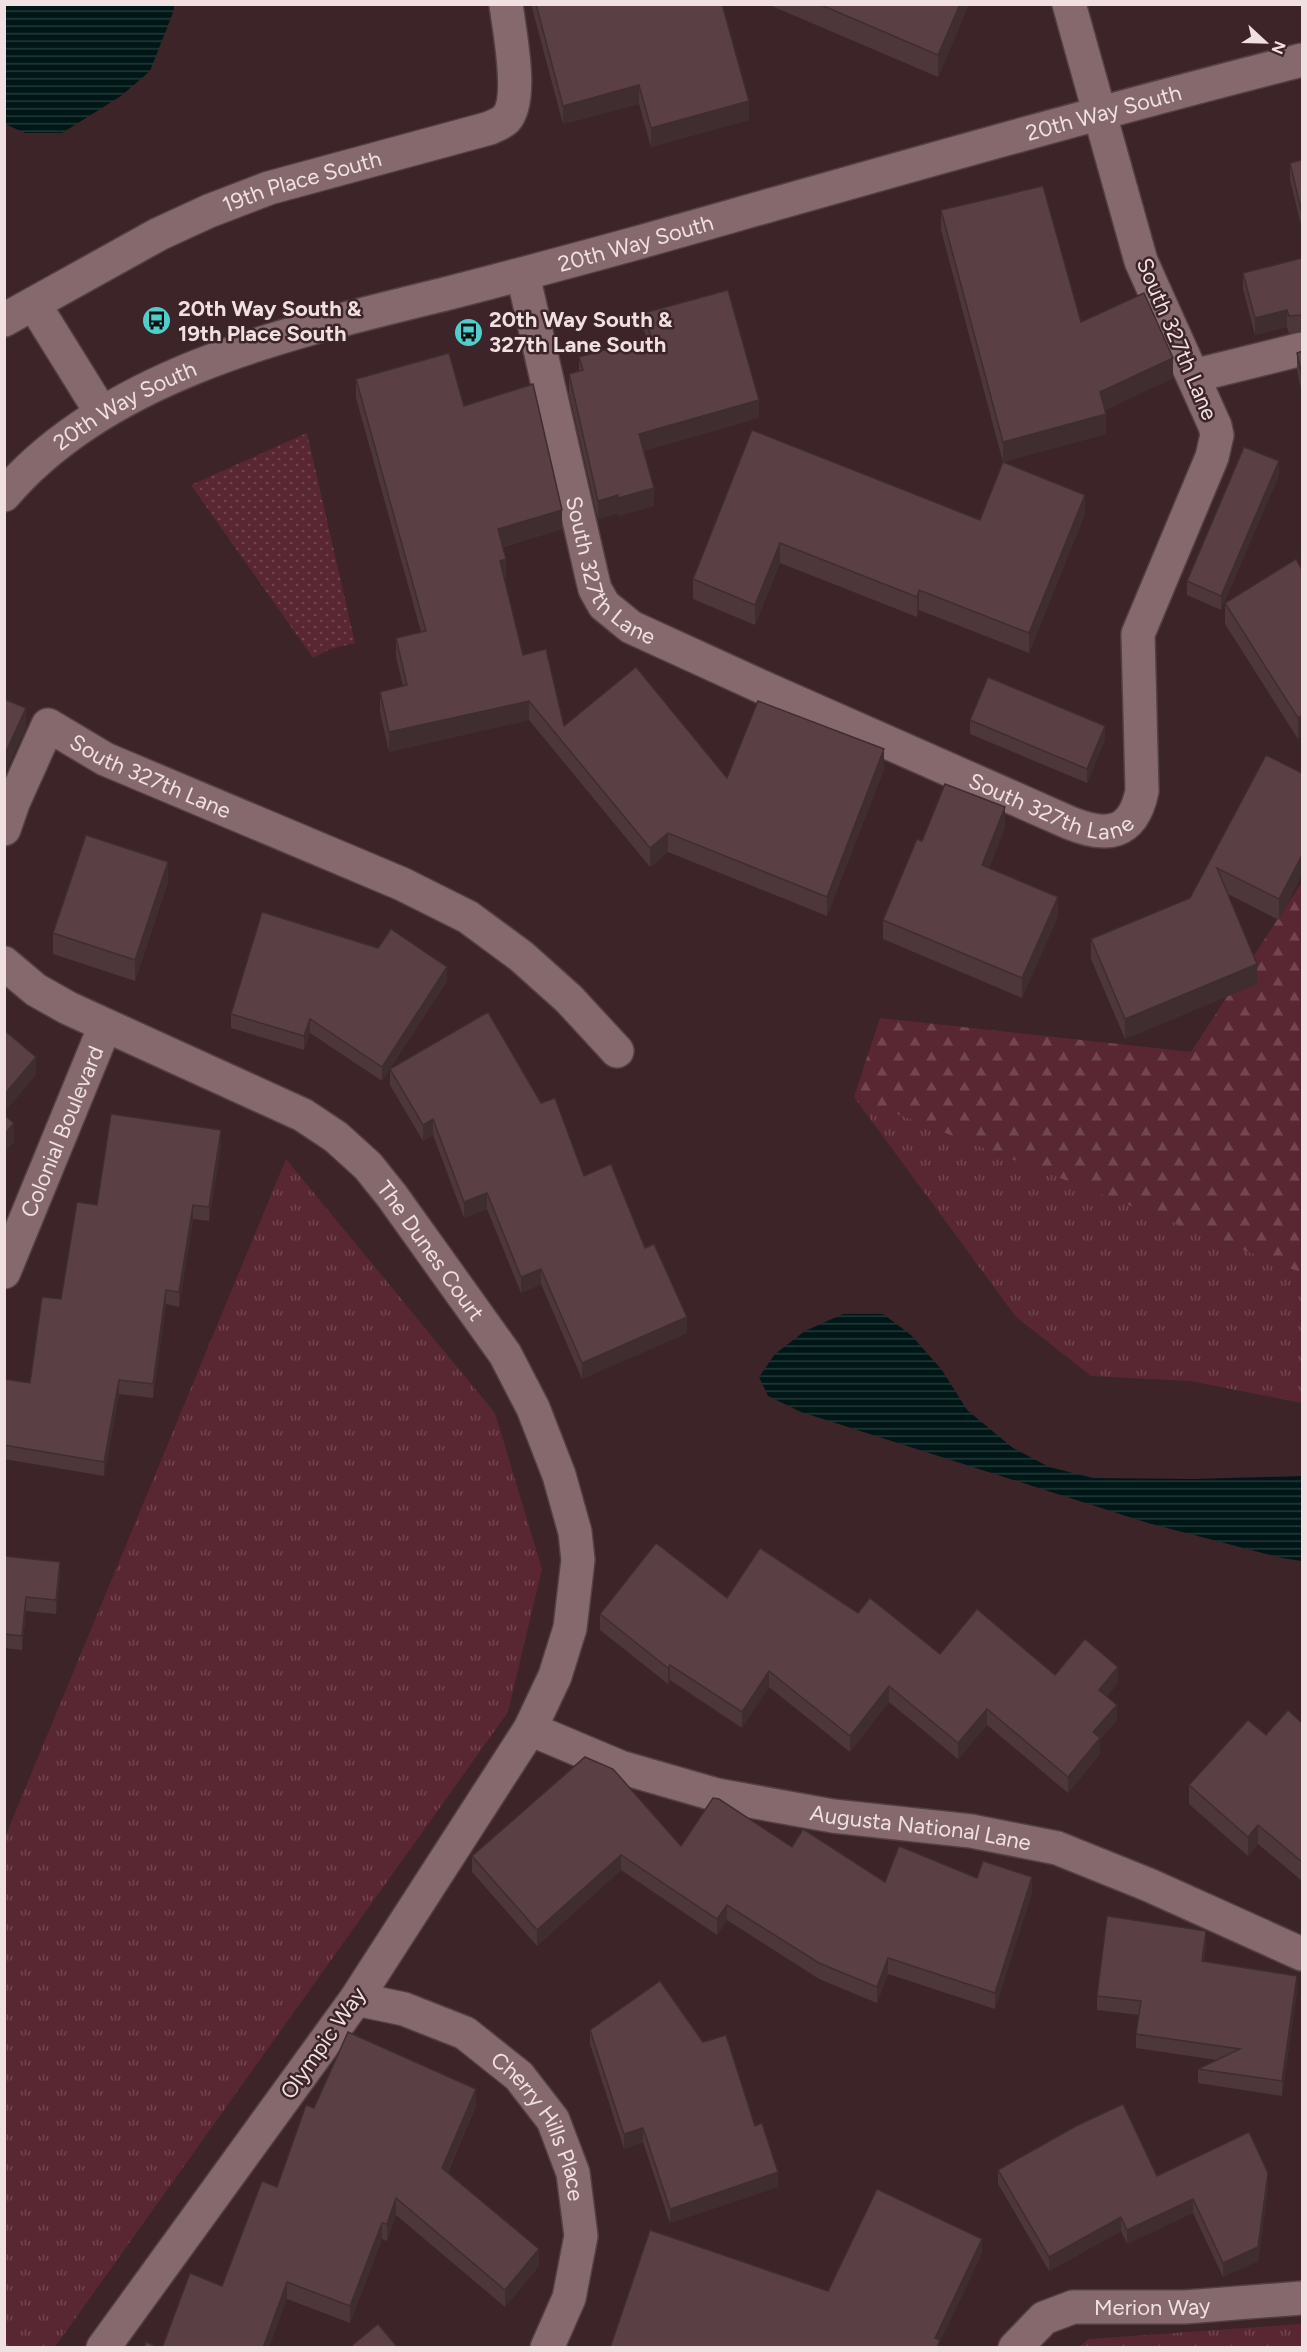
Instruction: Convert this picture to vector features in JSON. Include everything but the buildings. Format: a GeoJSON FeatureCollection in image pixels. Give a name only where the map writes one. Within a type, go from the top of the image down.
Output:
{"type":"FeatureCollection","features":[{"type":"Feature","properties":{"kind":"street","name":"19th Place South"},"geometry":{"type":"LineString","coordinates":[[4,320],[159,234],[219,207],[269,188],[490,128],[500,123],[510,111],[515,94],[506,4]]}},
{"type":"Feature","properties":{"kind":"street"},"geometry":{"type":"LineString","coordinates":[[1068,4],[1100,112]]}},
{"type":"Feature","properties":{"kind":"street","name":"20th Way South"},"geometry":{"type":"LineString","coordinates":[[4,495],[20,477],[57,444],[101,412],[135,393],[228,355],[300,331],[523,275],[1100,112],[1302,60]]}},
{"type":"Feature","properties":{"kind":"street","name":"South 327th Lane"},"geometry":{"type":"LineString","coordinates":[[523,275],[595,590],[607,609],[631,627],[1089,830],[1107,831],[1121,828],[1138,808],[1143,771],[1138,634],[1216,443],[1215,426],[1141,261],[1100,112]]}},
{"type":"Feature","properties":{"kind":"street"},"geometry":{"type":"LineString","coordinates":[[34,304],[101,412]]}},
{"type":"Feature","properties":{"kind":"street"},"geometry":{"type":"LineString","coordinates":[[1193,376],[1302,349]]}},
{"type":"Feature","properties":{"kind":"street","name":"South 327th Lane"},"geometry":{"type":"LineString","coordinates":[[4,829],[13,802],[48,725],[105,759],[402,884],[468,917],[521,956],[553,985],[617,1052]]}},
{"type":"Feature","properties":{"kind":"street","name":"The Dunes Court"},"geometry":{"type":"LineString","coordinates":[[4,963],[24,981],[49,998],[105,1026],[264,1096],[303,1115],[336,1137],[368,1166],[393,1196],[505,1354],[533,1408],[559,1475],[575,1532],[578,1560],[570,1628],[555,1676],[530,1729]]}},
{"type":"Feature","properties":{"kind":"street","name":"Colonial Boulevard"},"geometry":{"type":"LineString","coordinates":[[4,1272],[105,1026]]}},
{"type":"Feature","properties":{"kind":"street","name":"Augusta National Lane"},"geometry":{"type":"LineString","coordinates":[[530,1729],[620,1767],[717,1795],[833,1816],[971,1831],[1057,1848],[1149,1885],[1302,1954]]}},
{"type":"Feature","properties":{"kind":"street","name":"Olympic Way"},"geometry":{"type":"LineString","coordinates":[[103,2348],[356,1999],[530,1729]]}},
{"type":"Feature","properties":{"kind":"street","name":"Cherry Hills Place"},"geometry":{"type":"LineString","coordinates":[[356,1999],[404,2009],[465,2033],[519,2076],[553,2120],[573,2173],[581,2236],[569,2298],[547,2348]]}},
{"type":"Feature","properties":{"kind":"street","name":"Merion Way"},"geometry":{"type":"LineString","coordinates":[[1015,2348],[1044,2318],[1073,2307],[1185,2307],[1302,2298]]}},
{"type":"Feature","properties":{"kind":"green space"},"geometry":{"type":"Polygon","coordinates":[[[307,433],[355,643],[330,649],[313,658],[191,485],[307,433]]]}},
{"type":"Feature","properties":{"kind":"green space"},"geometry":{"type":"Polygon","coordinates":[[[1302,882],[1302,1273],[854,1097],[880,1018],[1191,1052],[1302,882]]]}},
{"type":"Feature","properties":{"kind":"green space"},"geometry":{"type":"Polygon","coordinates":[[[854,1097],[1302,1268],[1302,1403],[1190,1381],[1091,1376],[1016,1317],[854,1097]]]}},
{"type":"Feature","properties":{"kind":"green space"},"geometry":{"type":"Polygon","coordinates":[[[286,1159],[495,1413],[542,1569],[508,1712],[55,2347],[5,2347],[5,1837],[286,1159]]]}},
{"type":"Feature","properties":{"kind":"green space"},"geometry":{"type":"Polygon","coordinates":[[[1302,2324],[1302,2347],[1078,2347],[1089,2339],[1302,2324]]]}},
{"type":"Feature","properties":{"kind":"shaded area"},"geometry":{"type":"Polygon","coordinates":[[[5,4],[174,4],[174,10],[150,71],[121,96],[62,133],[25,133],[5,124],[5,4]]]}},
{"type":"Feature","properties":{"kind":"shaded area"},"geometry":{"type":"Polygon","coordinates":[[[843,1314],[883,1314],[911,1335],[942,1370],[967,1410],[1013,1448],[1049,1467],[1093,1478],[1194,1479],[1302,1476],[1302,1561],[1282,1558],[1148,1523],[801,1412],[768,1396],[759,1377],[775,1354],[805,1331],[843,1314]]]}},
{"type":"Feature","properties":{"kind":"place","name":"20th Way South & 19th Place South"},"geometry":{"type":"Point","coordinates":[157,321]}},
{"type":"Feature","properties":{"kind":"place","name":"20th Way South & 327th Lane South"},"geometry":{"type":"Point","coordinates":[468,332]}}]}
